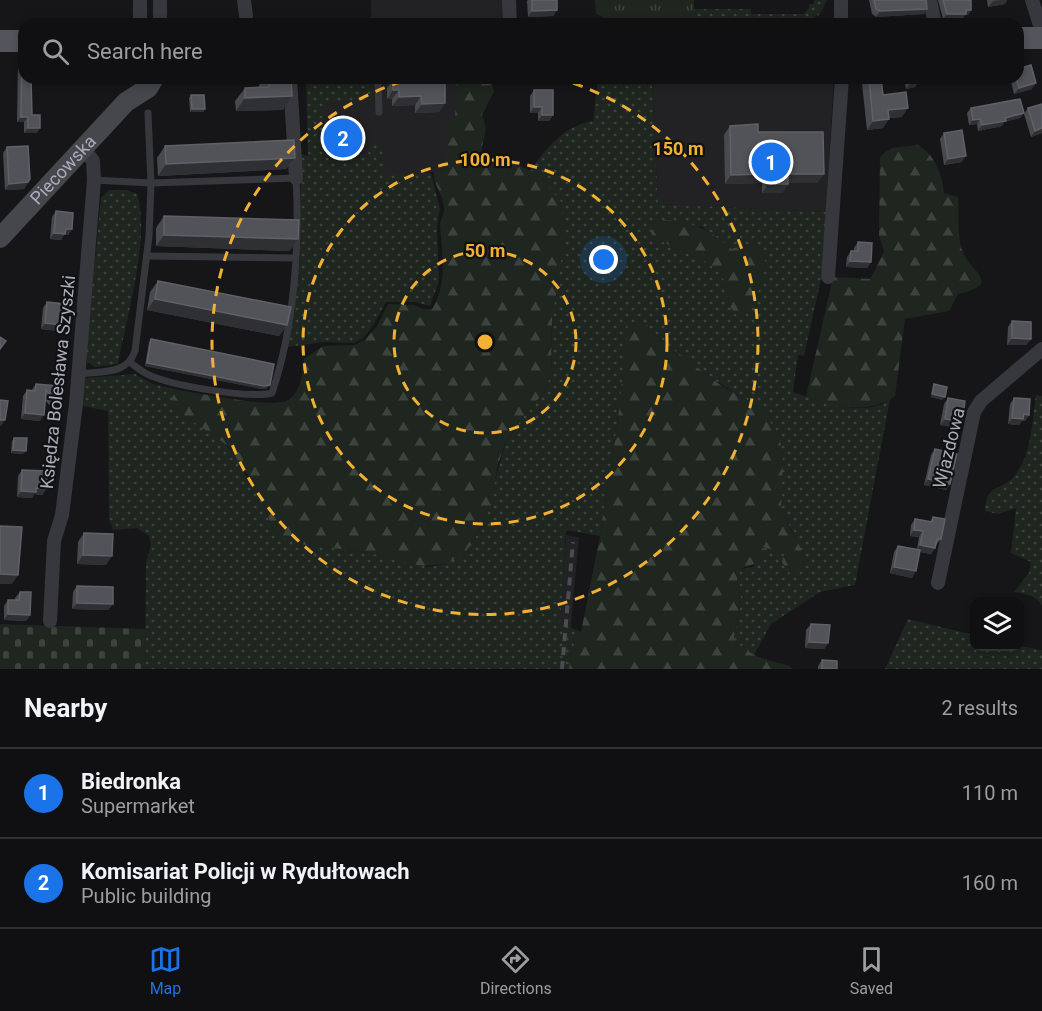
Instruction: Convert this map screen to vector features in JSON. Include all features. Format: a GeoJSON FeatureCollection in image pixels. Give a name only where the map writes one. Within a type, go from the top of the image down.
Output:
{"type":"FeatureCollection","features":[{"type":"Feature","properties":{"kind":"main road"},"geometry":{"type":"LineString","coordinates":[[1024,38],[1042,38]]}},
{"type":"Feature","properties":{"kind":"main road"},"geometry":{"type":"LineString","coordinates":[[0,41],[18,41]]}},
{"type":"Feature","properties":{"kind":"street"},"geometry":{"type":"LineString","coordinates":[[140,0],[140,18]]}},
{"type":"Feature","properties":{"kind":"street"},"geometry":{"type":"LineString","coordinates":[[160,0],[160,18]]}},
{"type":"Feature","properties":{"kind":"street"},"geometry":{"type":"LineString","coordinates":[[244,0],[246,16]]}},
{"type":"Feature","properties":{"kind":"street"},"geometry":{"type":"LineString","coordinates":[[509,0],[510,18]]}},
{"type":"Feature","properties":{"kind":"street"},"geometry":{"type":"LineString","coordinates":[[841,0],[841,18]]}},
{"type":"Feature","properties":{"kind":"street"},"geometry":{"type":"LineString","coordinates":[[930,0],[934,18]]}},
{"type":"Feature","properties":{"kind":"street"},"geometry":{"type":"LineString","coordinates":[[1032,0],[1042,30]]}},
{"type":"Feature","properties":{"kind":"street","name":"Piecowska"},"geometry":{"type":"LineString","coordinates":[[0,238],[145,84]]}},
{"type":"Feature","properties":{"kind":"street"},"geometry":{"type":"LineString","coordinates":[[290,84],[296,178]]}},
{"type":"Feature","properties":{"kind":"street"},"geometry":{"type":"LineString","coordinates":[[828,277],[842,84]]}},
{"type":"Feature","properties":{"kind":"street","name":"Księdza Bolesława Szyszki"},"geometry":{"type":"LineString","coordinates":[[50,621],[54,541],[62,515],[79,374],[94,180],[93,161],[84,149]]}},
{"type":"Feature","properties":{"kind":"street","name":"Wjazdowa"},"geometry":{"type":"LineString","coordinates":[[938,583],[974,412],[981,401],[1042,349]]}},
{"type":"Feature","properties":{"kind":"lane"},"geometry":{"type":"LineString","coordinates":[[378,84],[379,112]]}},
{"type":"Feature","properties":{"kind":"lane"},"geometry":{"type":"LineString","coordinates":[[79,374],[122,369],[131,363],[135,351],[147,256],[151,183],[148,113]]}},
{"type":"Feature","properties":{"kind":"lane"},"geometry":{"type":"LineString","coordinates":[[94,180],[151,183],[296,178],[295,258],[280,363],[272,393],[260,396],[225,393],[148,375],[131,363]]}},
{"type":"Feature","properties":{"kind":"lane"},"geometry":{"type":"LineString","coordinates":[[147,256],[295,258]]}},
{"type":"Feature","properties":{"kind":"shaded area"},"geometry":{"type":"Polygon","coordinates":[[[371,0],[503,0],[503,18],[371,18],[371,0]]]}},
{"type":"Feature","properties":{"kind":"shaded area"},"geometry":{"type":"Polygon","coordinates":[[[355,84],[459,84],[458,116],[447,171],[384,176],[371,148],[366,161],[323,160],[320,99],[355,84]]]}},
{"type":"Feature","properties":{"kind":"shaded area"},"geometry":{"type":"Polygon","coordinates":[[[652,84],[834,84],[826,212],[658,204],[652,84]]]}},
{"type":"Feature","properties":{"kind":"shaded area"},"geometry":{"type":"Polygon","coordinates":[[[566,535],[579,537],[567,669],[556,669],[566,535]]]}},
{"type":"Feature","properties":{"kind":"green space"},"geometry":{"type":"Polygon","coordinates":[[[595,0],[694,0],[694,9],[690,18],[605,18],[596,14],[595,0]]]}},
{"type":"Feature","properties":{"kind":"green space"},"geometry":{"type":"Polygon","coordinates":[[[814,0],[827,0],[819,15],[813,18],[690,18],[694,9],[751,9],[751,14],[804,14],[809,4],[814,4],[814,0]]]}},
{"type":"Feature","properties":{"kind":"green space"},"geometry":{"type":"Polygon","coordinates":[[[306,84],[372,84],[372,99],[323,103],[326,157],[368,157],[369,145],[382,145],[385,174],[431,173],[440,208],[437,226],[439,281],[430,306],[415,302],[386,302],[364,337],[354,343],[324,342],[288,347],[300,258],[301,154],[308,156],[306,84]]]}},
{"type":"Feature","properties":{"kind":"green space"},"geometry":{"type":"Polygon","coordinates":[[[457,84],[492,84],[494,92],[482,114],[486,129],[481,152],[487,157],[502,157],[537,174],[562,203],[563,248],[552,320],[551,375],[543,394],[527,411],[505,443],[497,468],[492,504],[472,544],[463,554],[446,564],[421,566],[366,552],[298,544],[280,536],[272,527],[257,488],[228,446],[174,408],[172,397],[178,390],[253,402],[268,403],[288,400],[299,387],[304,359],[323,346],[354,345],[365,340],[377,326],[388,304],[414,305],[423,309],[432,309],[442,279],[440,226],[444,210],[434,172],[444,171],[447,121],[455,118],[457,84]]]}},
{"type":"Feature","properties":{"kind":"green space"},"geometry":{"type":"Polygon","coordinates":[[[597,84],[652,84],[658,204],[826,212],[821,279],[804,356],[798,355],[793,392],[815,400],[855,408],[880,405],[890,399],[855,585],[820,592],[771,624],[754,655],[742,648],[734,638],[741,599],[737,579],[740,569],[753,567],[764,547],[801,556],[793,532],[781,510],[780,492],[758,406],[700,370],[647,326],[618,420],[600,536],[566,530],[560,623],[581,632],[571,650],[569,669],[145,669],[146,563],[151,545],[149,536],[137,528],[113,530],[109,519],[108,411],[83,406],[84,378],[135,374],[153,384],[178,390],[172,397],[189,419],[220,438],[243,465],[244,473],[257,488],[272,527],[298,544],[366,552],[428,567],[446,564],[472,544],[484,521],[505,444],[527,411],[543,394],[551,375],[555,199],[537,174],[530,171],[557,139],[583,123],[593,121],[597,84]],[[701,226],[651,234],[713,266],[722,275],[727,288],[728,304],[756,300],[766,262],[731,249],[701,226]]]}},
{"type":"Feature","properties":{"kind":"green space"},"geometry":{"type":"Polygon","coordinates":[[[918,145],[929,154],[937,166],[944,193],[958,197],[960,244],[966,258],[982,281],[972,290],[958,294],[949,311],[905,319],[895,396],[874,406],[863,407],[828,404],[806,397],[833,277],[870,279],[884,252],[879,235],[880,158],[888,150],[918,145]]]}},
{"type":"Feature","properties":{"kind":"green space"},"geometry":{"type":"Polygon","coordinates":[[[109,190],[126,190],[137,194],[141,211],[141,232],[136,278],[118,364],[95,367],[87,362],[87,340],[101,198],[109,190]]]}},
{"type":"Feature","properties":{"kind":"green space"},"geometry":{"type":"Polygon","coordinates":[[[657,219],[697,226],[714,235],[731,249],[752,243],[766,262],[756,300],[745,316],[736,315],[728,304],[727,288],[722,276],[713,267],[651,234],[657,219]]]}},
{"type":"Feature","properties":{"kind":"green space"},"geometry":{"type":"Polygon","coordinates":[[[628,322],[647,325],[662,341],[722,386],[758,406],[769,419],[780,440],[783,456],[781,510],[800,547],[805,567],[790,574],[782,562],[784,554],[764,547],[756,563],[740,569],[737,579],[741,599],[734,638],[752,654],[793,669],[569,669],[571,650],[581,632],[600,536],[618,420],[628,322]]]}},
{"type":"Feature","properties":{"kind":"green space"},"geometry":{"type":"Polygon","coordinates":[[[1036,395],[1042,396],[1042,606],[1034,597],[1014,592],[1029,573],[1031,562],[1011,553],[1016,508],[998,514],[985,511],[988,496],[992,491],[1010,480],[1021,467],[1028,447],[1036,395]]]}},
{"type":"Feature","properties":{"kind":"green space"},"geometry":{"type":"Polygon","coordinates":[[[908,619],[970,634],[970,651],[1024,651],[1024,647],[1042,650],[1042,669],[885,669],[908,619]]]}},
{"type":"Feature","properties":{"kind":"green space"},"geometry":{"type":"Polygon","coordinates":[[[0,624],[146,629],[145,669],[0,669],[0,624]]]}},
{"type":"Feature","properties":{"kind":"building"},"geometry":{"type":"Polygon","coordinates":[[[532,0],[557,0],[557,10],[532,11],[532,0]]]}},
{"type":"Feature","properties":{"kind":"building"},"geometry":{"type":"Polygon","coordinates":[[[874,0],[926,0],[927,9],[880,11],[876,9],[874,0]]]}},
{"type":"Feature","properties":{"kind":"building"},"geometry":{"type":"Polygon","coordinates":[[[943,0],[971,0],[971,10],[966,10],[966,14],[947,14],[943,0]]]}},
{"type":"Feature","properties":{"kind":"building"},"geometry":{"type":"Polygon","coordinates":[[[1031,65],[1036,83],[1019,88],[1018,84],[1024,84],[1024,67],[1031,65]]]}},
{"type":"Feature","properties":{"kind":"building"},"geometry":{"type":"Polygon","coordinates":[[[22,84],[31,84],[32,115],[40,115],[40,128],[28,128],[28,117],[21,117],[22,84]]]}},
{"type":"Feature","properties":{"kind":"building"},"geometry":{"type":"Polygon","coordinates":[[[269,84],[291,84],[292,96],[245,98],[245,88],[269,87],[269,84]]]}},
{"type":"Feature","properties":{"kind":"building"},"geometry":{"type":"Polygon","coordinates":[[[393,84],[445,84],[445,103],[422,104],[421,96],[399,97],[399,90],[393,90],[393,84]]]}},
{"type":"Feature","properties":{"kind":"building"},"geometry":{"type":"Polygon","coordinates":[[[870,84],[882,84],[883,95],[906,92],[908,108],[888,110],[889,119],[873,121],[870,84]]]}},
{"type":"Feature","properties":{"kind":"building"},"geometry":{"type":"Polygon","coordinates":[[[534,90],[553,90],[553,115],[542,115],[542,107],[534,107],[534,90]]]}},
{"type":"Feature","properties":{"kind":"building"},"geometry":{"type":"Polygon","coordinates":[[[191,95],[204,95],[205,109],[192,109],[191,95]]]}},
{"type":"Feature","properties":{"kind":"building"},"geometry":{"type":"Polygon","coordinates":[[[1020,99],[1024,113],[1005,118],[1006,121],[982,125],[980,119],[973,120],[971,108],[1020,99]]]}},
{"type":"Feature","properties":{"kind":"building"},"geometry":{"type":"Polygon","coordinates":[[[1042,104],[1042,128],[1035,131],[1028,108],[1042,104]]]}},
{"type":"Feature","properties":{"kind":"building"},"geometry":{"type":"Polygon","coordinates":[[[357,122],[358,141],[337,142],[336,123],[357,122]]]}},
{"type":"Feature","properties":{"kind":"building"},"geometry":{"type":"Polygon","coordinates":[[[758,124],[758,132],[823,132],[824,174],[788,174],[788,184],[768,184],[768,174],[731,175],[730,126],[758,124]]]}},
{"type":"Feature","properties":{"kind":"building"},"geometry":{"type":"Polygon","coordinates":[[[962,130],[966,156],[948,159],[944,133],[962,130]]]}},
{"type":"Feature","properties":{"kind":"building"},"geometry":{"type":"Polygon","coordinates":[[[294,140],[295,158],[166,164],[165,146],[294,140]]]}},
{"type":"Feature","properties":{"kind":"building"},"geometry":{"type":"Polygon","coordinates":[[[28,146],[30,179],[28,182],[9,184],[7,147],[28,146]]]}},
{"type":"Feature","properties":{"kind":"building"},"geometry":{"type":"Polygon","coordinates":[[[56,211],[73,213],[72,229],[66,229],[65,234],[54,233],[56,211]]]}},
{"type":"Feature","properties":{"kind":"building"},"geometry":{"type":"Polygon","coordinates":[[[164,216],[299,220],[298,239],[164,235],[164,216]]]}},
{"type":"Feature","properties":{"kind":"building"},"geometry":{"type":"Polygon","coordinates":[[[858,242],[872,243],[871,262],[850,261],[851,251],[858,251],[858,242]]]}},
{"type":"Feature","properties":{"kind":"building"},"geometry":{"type":"Polygon","coordinates":[[[158,281],[291,307],[287,325],[155,299],[158,281]]]}},
{"type":"Feature","properties":{"kind":"building"},"geometry":{"type":"Polygon","coordinates":[[[47,302],[65,304],[63,325],[45,323],[47,302]]]}},
{"type":"Feature","properties":{"kind":"building"},"geometry":{"type":"Polygon","coordinates":[[[1012,321],[1031,322],[1031,339],[1012,338],[1012,321]]]}},
{"type":"Feature","properties":{"kind":"building"},"geometry":{"type":"Polygon","coordinates":[[[0,337],[6,341],[0,349],[0,337]]]}},
{"type":"Feature","properties":{"kind":"building"},"geometry":{"type":"Polygon","coordinates":[[[151,339],[274,364],[270,385],[264,386],[147,363],[151,339]]]}},
{"type":"Feature","properties":{"kind":"building"},"geometry":{"type":"Polygon","coordinates":[[[36,384],[58,386],[56,402],[46,390],[44,415],[25,413],[27,390],[35,391],[36,384]]]}},
{"type":"Feature","properties":{"kind":"building"},"geometry":{"type":"Polygon","coordinates":[[[934,384],[947,387],[945,397],[932,394],[934,384]]]}},
{"type":"Feature","properties":{"kind":"building"},"geometry":{"type":"Polygon","coordinates":[[[948,398],[965,401],[962,422],[945,419],[948,398]]]}},
{"type":"Feature","properties":{"kind":"building"},"geometry":{"type":"Polygon","coordinates":[[[1014,398],[1030,399],[1029,415],[1024,414],[1023,419],[1012,418],[1014,398]]]}},
{"type":"Feature","properties":{"kind":"building"},"geometry":{"type":"Polygon","coordinates":[[[0,400],[8,401],[5,420],[0,420],[0,400]]]}},
{"type":"Feature","properties":{"kind":"building"},"geometry":{"type":"Polygon","coordinates":[[[14,438],[27,438],[26,451],[13,450],[14,438]]]}},
{"type":"Feature","properties":{"kind":"building"},"geometry":{"type":"Polygon","coordinates":[[[935,449],[957,454],[950,484],[928,479],[935,449]]]}},
{"type":"Feature","properties":{"kind":"building"},"geometry":{"type":"Polygon","coordinates":[[[22,470],[47,471],[46,489],[36,488],[36,492],[21,491],[22,470]]]}},
{"type":"Feature","properties":{"kind":"building"},"geometry":{"type":"Polygon","coordinates":[[[933,517],[945,519],[941,539],[937,539],[935,548],[920,545],[923,531],[914,530],[915,519],[932,522],[933,517]]]}},
{"type":"Feature","properties":{"kind":"building"},"geometry":{"type":"Polygon","coordinates":[[[0,526],[22,527],[18,575],[0,574],[0,526]]]}},
{"type":"Feature","properties":{"kind":"building"},"geometry":{"type":"Polygon","coordinates":[[[84,533],[113,534],[112,556],[83,555],[84,533]]]}},
{"type":"Feature","properties":{"kind":"building"},"geometry":{"type":"Polygon","coordinates":[[[898,546],[920,550],[916,571],[894,567],[898,546]]]}},
{"type":"Feature","properties":{"kind":"building"},"geometry":{"type":"Polygon","coordinates":[[[77,586],[113,587],[113,604],[77,603],[77,586]]]}},
{"type":"Feature","properties":{"kind":"building"},"geometry":{"type":"Polygon","coordinates":[[[20,592],[31,592],[30,615],[8,614],[8,600],[19,600],[20,592]]]}},
{"type":"Feature","properties":{"kind":"building"},"geometry":{"type":"Polygon","coordinates":[[[811,624],[830,625],[828,643],[809,642],[811,624]]]}},
{"type":"Feature","properties":{"kind":"building"},"geometry":{"type":"Polygon","coordinates":[[[822,660],[837,661],[837,669],[822,669],[822,660]]]}},
{"type":"Feature","properties":{"kind":"railway"},"geometry":{"type":"LineString","coordinates":[[562,669],[573,542]]}},
{"type":"Feature","properties":{"kind":"place","name":"Komisariat Policji w Rydułtowach"},"geometry":{"type":"Point","coordinates":[343,138]}},
{"type":"Feature","properties":{"kind":"place","name":"Biedronka"},"geometry":{"type":"Point","coordinates":[771,162]}}]}
